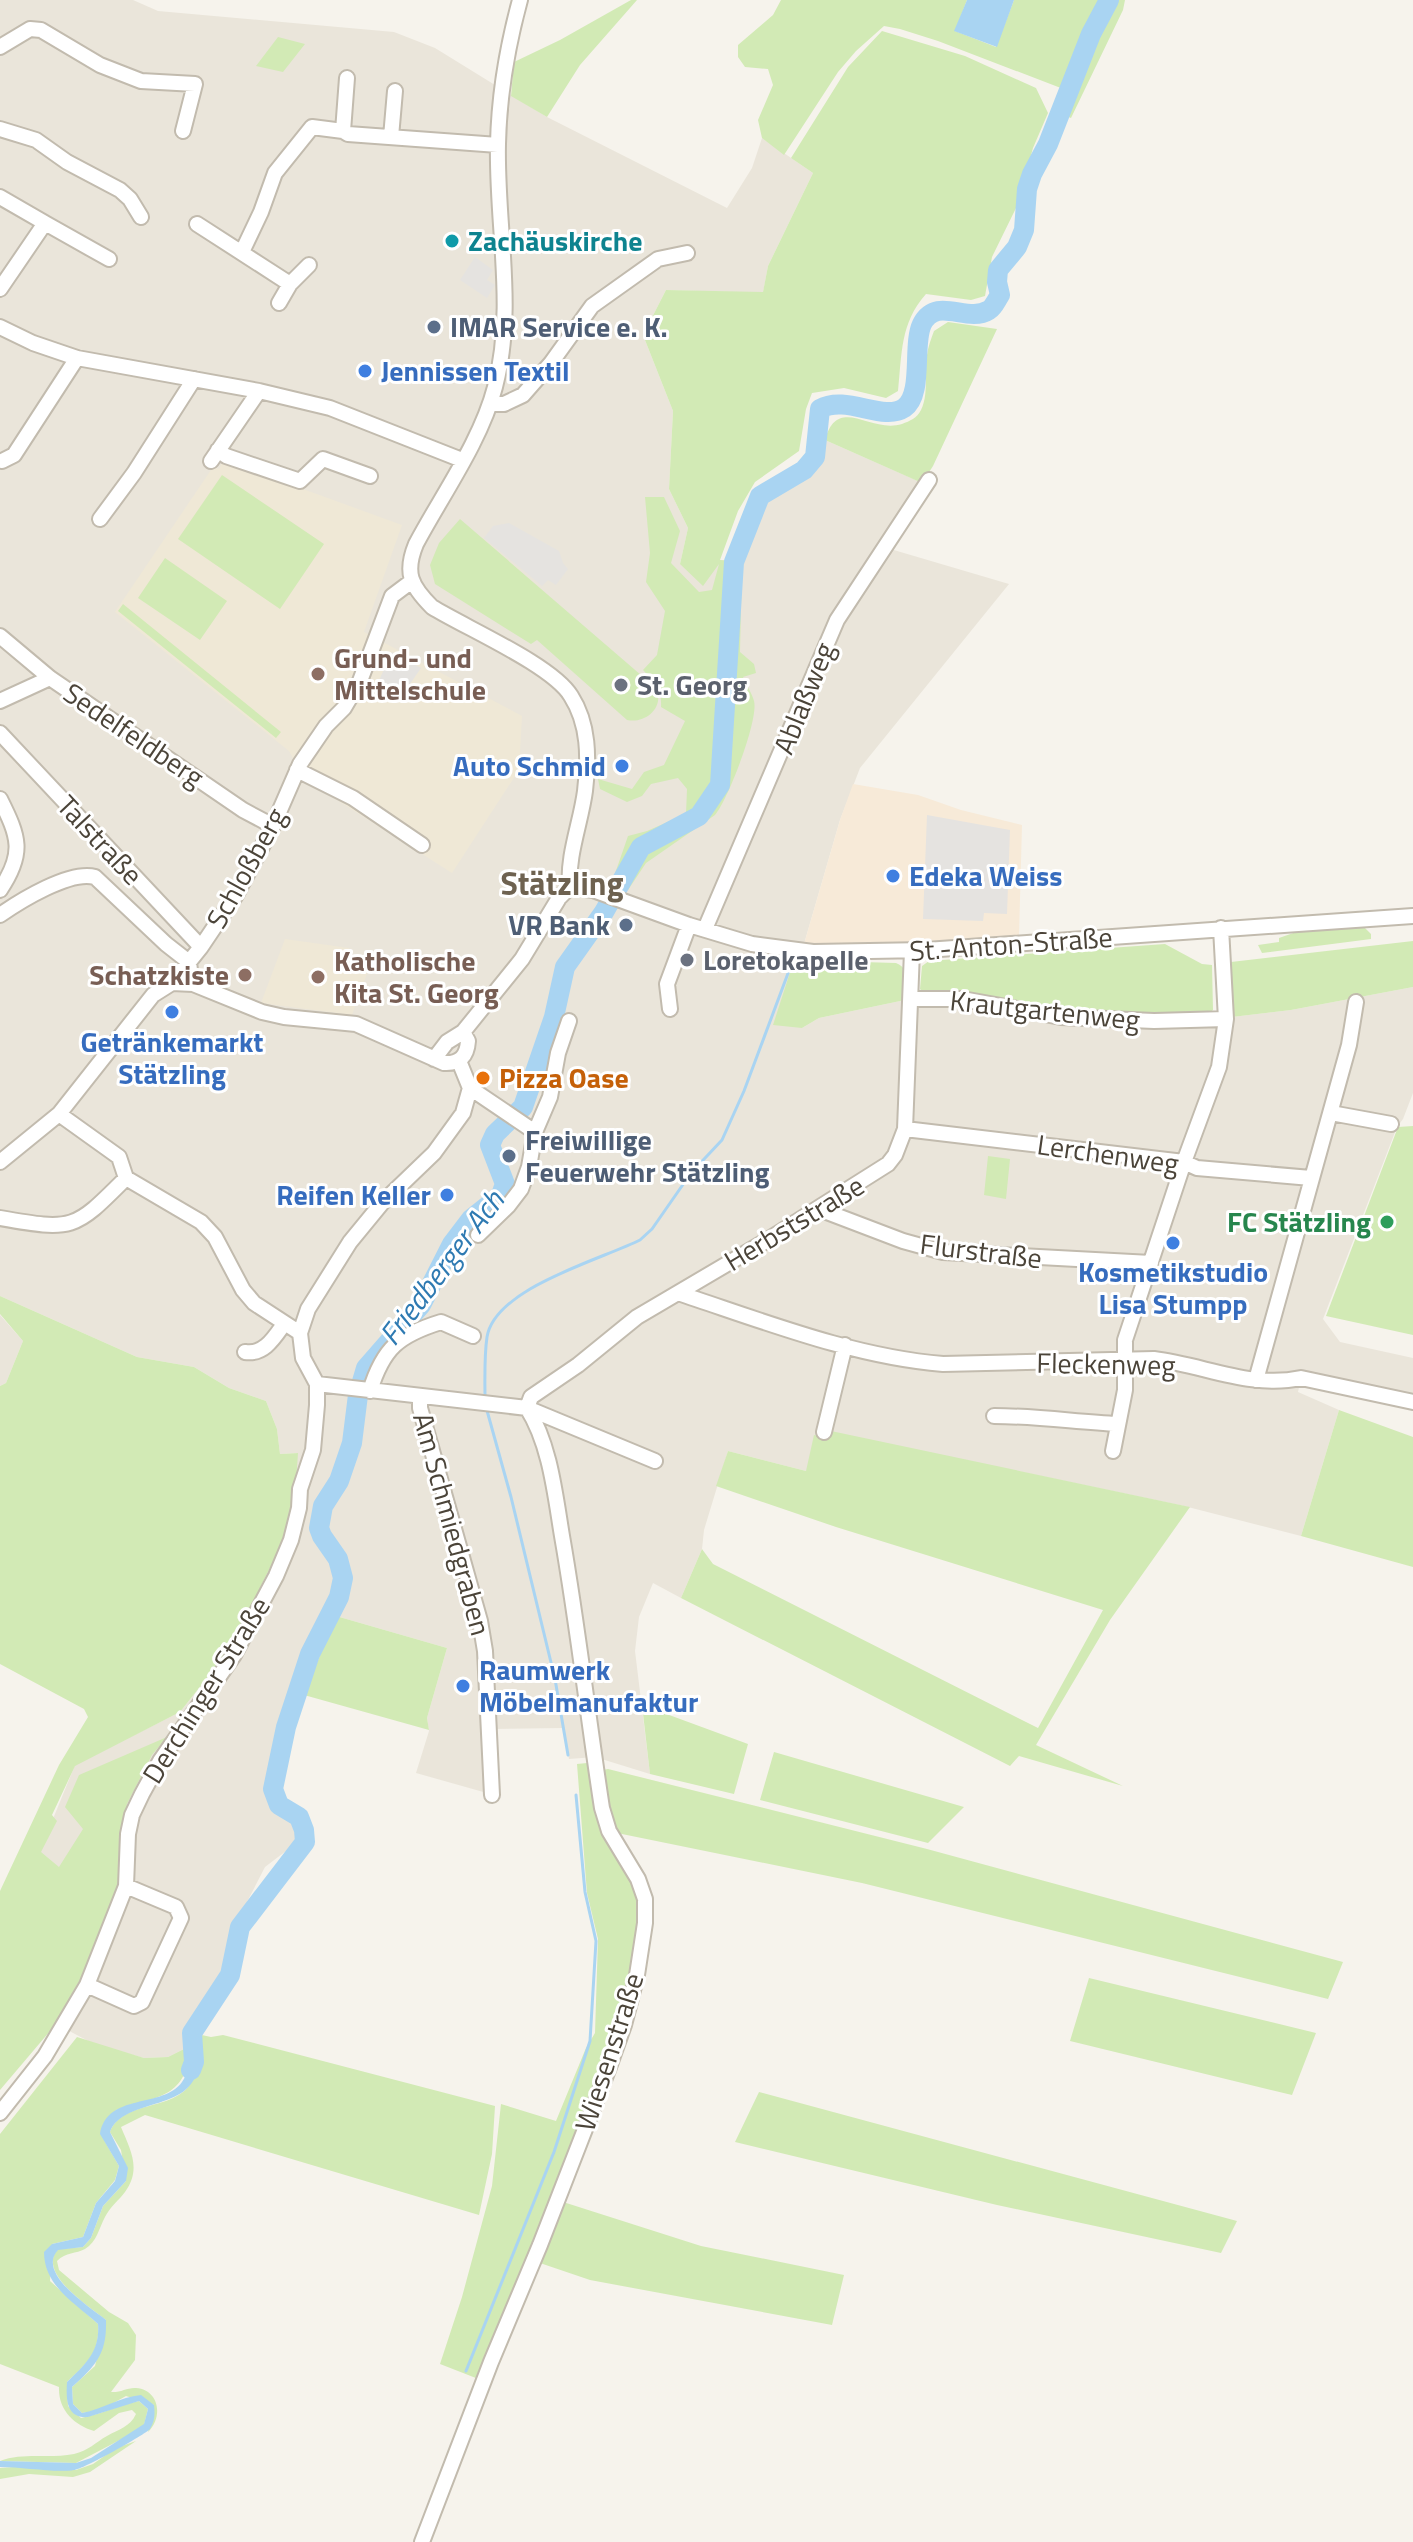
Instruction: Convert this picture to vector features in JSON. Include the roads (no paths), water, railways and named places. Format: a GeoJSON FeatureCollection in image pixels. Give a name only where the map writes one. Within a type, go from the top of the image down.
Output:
{"type":"FeatureCollection","features":[{"type":"Feature","properties":{"kind":"street"},"geometry":{"type":"LineString","coordinates":[[434,1059],[447,1042],[463,1032],[522,959],[559,898],[570,887],[569,875],[588,764],[585,731],[575,703],[557,679],[432,607],[412,581],[409,562],[490,404],[496,385],[506,321],[498,145],[501,91],[520,0]]}},
{"type":"Feature","properties":{"kind":"street"},"geometry":{"type":"LineString","coordinates":[[0,47],[30,29],[41,30],[100,65],[141,81],[195,84],[183,131]]}},
{"type":"Feature","properties":{"kind":"street"},"geometry":{"type":"LineString","coordinates":[[343,131],[347,78]]}},
{"type":"Feature","properties":{"kind":"street"},"geometry":{"type":"LineString","coordinates":[[391,137],[395,91]]}},
{"type":"Feature","properties":{"kind":"street"},"geometry":{"type":"LineString","coordinates":[[242,252],[275,173],[312,127],[348,134],[498,145]]}},
{"type":"Feature","properties":{"kind":"street"},"geometry":{"type":"LineString","coordinates":[[0,129],[22,133],[36,140],[67,162],[120,190],[141,217]]}},
{"type":"Feature","properties":{"kind":"street"},"geometry":{"type":"LineString","coordinates":[[0,197],[109,259]]}},
{"type":"Feature","properties":{"kind":"street"},"geometry":{"type":"LineString","coordinates":[[0,289],[45,223]]}},
{"type":"Feature","properties":{"kind":"street"},"geometry":{"type":"LineString","coordinates":[[197,224],[290,284]]}},
{"type":"Feature","properties":{"kind":"street"},"geometry":{"type":"LineString","coordinates":[[490,404],[504,404],[523,395],[551,363],[592,306],[658,259],[687,253]]}},
{"type":"Feature","properties":{"kind":"street"},"geometry":{"type":"LineString","coordinates":[[279,303],[290,284],[309,265]]}},
{"type":"Feature","properties":{"kind":"street"},"geometry":{"type":"LineString","coordinates":[[0,327],[33,343],[77,358],[259,391],[330,408],[462,460]]}},
{"type":"Feature","properties":{"kind":"street"},"geometry":{"type":"LineString","coordinates":[[2,461],[14,455],[77,358]]}},
{"type":"Feature","properties":{"kind":"street"},"geometry":{"type":"LineString","coordinates":[[100,519],[134,473],[194,379]]}},
{"type":"Feature","properties":{"kind":"street"},"geometry":{"type":"LineString","coordinates":[[259,391],[215,455],[300,481],[323,459],[370,476]]}},
{"type":"Feature","properties":{"kind":"street","name":"Ablaßweg"},"geometry":{"type":"LineString","coordinates":[[705,929],[837,620],[929,480]]}},
{"type":"Feature","properties":{"kind":"street","name":"Schloßberg"},"geometry":{"type":"LineString","coordinates":[[0,1162],[59,1114],[153,995],[172,983],[201,947],[236,895],[273,826],[297,770],[326,726],[344,708],[360,681],[392,596],[412,581]]}},
{"type":"Feature","properties":{"kind":"street","name":"Sedelfeldberg"},"geometry":{"type":"LineString","coordinates":[[0,636],[50,678],[235,805],[273,826]]}},
{"type":"Feature","properties":{"kind":"street"},"geometry":{"type":"LineString","coordinates":[[0,701],[50,678]]}},
{"type":"Feature","properties":{"kind":"street","name":"Talstraße"},"geometry":{"type":"LineString","coordinates":[[0,733],[201,947]]}},
{"type":"Feature","properties":{"kind":"street"},"geometry":{"type":"LineString","coordinates":[[297,770],[353,798],[422,845]]}},
{"type":"Feature","properties":{"kind":"street"},"geometry":{"type":"LineString","coordinates":[[0,799],[18,844],[17,859],[0,890]]}},
{"type":"Feature","properties":{"kind":"street"},"geometry":{"type":"LineString","coordinates":[[0,915],[48,889],[76,876],[86,875],[104,883],[166,944],[189,962],[193,984]]}},
{"type":"Feature","properties":{"kind":"street","name":"St.-Anton-Straße"},"geometry":{"type":"LineString","coordinates":[[570,887],[593,890],[752,944],[813,952],[912,951],[1413,916]]}},
{"type":"Feature","properties":{"kind":"street"},"geometry":{"type":"LineString","coordinates":[[670,1009],[667,984],[689,925]]}},
{"type":"Feature","properties":{"kind":"street"},"geometry":{"type":"LineString","coordinates":[[1113,1451],[1125,1390],[1125,1340],[1219,1067],[1226,1019],[1221,928]]}},
{"type":"Feature","properties":{"kind":"street","name":"Herbststraße"},"geometry":{"type":"LineString","coordinates":[[527,1408],[531,1397],[578,1365],[637,1317],[819,1209],[888,1164],[905,1129],[912,951]]}},
{"type":"Feature","properties":{"kind":"street"},"geometry":{"type":"LineString","coordinates":[[172,983],[193,984],[248,1008],[273,1015],[356,1024],[444,1063],[459,1061],[468,1047],[463,1032]]}},
{"type":"Feature","properties":{"kind":"street","name":"Krautgartenweg"},"geometry":{"type":"LineString","coordinates":[[912,999],[962,999],[1061,1017],[1154,1021],[1226,1019]]}},
{"type":"Feature","properties":{"kind":"street"},"geometry":{"type":"LineString","coordinates":[[1256,1380],[1349,1045],[1356,1002]]}},
{"type":"Feature","properties":{"kind":"street"},"geometry":{"type":"LineString","coordinates":[[478,1235],[521,1189],[529,1167],[535,1132],[550,1097],[558,1053],[569,1021]]}},
{"type":"Feature","properties":{"kind":"street"},"geometry":{"type":"LineString","coordinates":[[459,1061],[470,1088],[535,1132]]}},
{"type":"Feature","properties":{"kind":"street"},"geometry":{"type":"LineString","coordinates":[[59,1114],[119,1157],[126,1178],[201,1222],[215,1237],[243,1290],[254,1303],[300,1333],[308,1309],[350,1242],[382,1203],[434,1153],[463,1113],[470,1088]]}},
{"type":"Feature","properties":{"kind":"street"},"geometry":{"type":"LineString","coordinates":[[1331,1113],[1391,1124]]}},
{"type":"Feature","properties":{"kind":"street","name":"Lerchenweg"},"geometry":{"type":"LineString","coordinates":[[905,1129],[1184,1162],[1197,1168],[1311,1178]]}},
{"type":"Feature","properties":{"kind":"street"},"geometry":{"type":"LineString","coordinates":[[0,1218],[54,1226],[70,1224],[95,1210],[126,1178]]}},
{"type":"Feature","properties":{"kind":"street","name":"Flurstraße"},"geometry":{"type":"LineString","coordinates":[[819,1209],[903,1241],[943,1252],[1009,1258],[1151,1263]]}},
{"type":"Feature","properties":{"kind":"street","name":"Fleckenweg"},"geometry":{"type":"LineString","coordinates":[[678,1293],[845,1345],[901,1359],[943,1364],[1125,1359],[1176,1362],[1256,1380],[1283,1382],[1301,1378],[1413,1402]]}},
{"type":"Feature","properties":{"kind":"street"},"geometry":{"type":"LineString","coordinates":[[363,1390],[381,1360],[396,1342],[408,1335],[441,1322],[473,1336]]}},
{"type":"Feature","properties":{"kind":"street"},"geometry":{"type":"LineString","coordinates":[[245,1352],[261,1350],[284,1324]]}},
{"type":"Feature","properties":{"kind":"street","name":"Derchinger Straße"},"geometry":{"type":"LineString","coordinates":[[0,2113],[45,2056],[87,1985],[126,1886],[132,1815],[160,1761],[234,1655],[276,1576],[291,1540],[300,1489],[313,1450],[317,1384],[303,1358],[300,1333]]}},
{"type":"Feature","properties":{"kind":"street"},"geometry":{"type":"LineString","coordinates":[[824,1432],[845,1345]]}},
{"type":"Feature","properties":{"kind":"street"},"geometry":{"type":"LineString","coordinates":[[317,1384],[527,1408],[655,1461]]}},
{"type":"Feature","properties":{"kind":"street","name":"Am Schmiedgraben"},"geometry":{"type":"LineString","coordinates":[[420,1397],[420,1408],[480,1621],[485,1651],[492,1795]]}},
{"type":"Feature","properties":{"kind":"street","name":"Wiesenstraße"},"geometry":{"type":"LineString","coordinates":[[422,2542],[612,2059],[637,1975],[645,1923],[645,1899],[641,1886],[609,1831],[602,1808],[575,1611],[557,1507],[538,1425],[527,1408]]}},
{"type":"Feature","properties":{"kind":"street"},"geometry":{"type":"LineString","coordinates":[[994,1416],[1038,1416],[1118,1424]]}},
{"type":"Feature","properties":{"kind":"street"},"geometry":{"type":"LineString","coordinates":[[87,1985],[134,2006],[142,2002],[181,1918],[176,1907],[126,1886]]}},
{"type":"Feature","properties":{"kind":"water"},"geometry":{"type":"Polygon","coordinates":[[[967,0],[1014,0],[997,47],[954,31],[967,0]]]}},
{"type":"Feature","properties":{"kind":"water"},"geometry":{"type":"Polygon","coordinates":[[[196,2043],[198,2067],[192,2083],[180,2094],[132,2112],[119,2120],[110,2132],[128,2168],[126,2181],[103,2206],[91,2238],[83,2247],[58,2250],[53,2259],[59,2279],[106,2320],[102,2350],[94,2365],[72,2387],[73,2404],[82,2413],[141,2395],[154,2405],[152,2426],[126,2444],[74,2470],[0,2467],[0,2461],[76,2463],[91,2458],[144,2424],[148,2409],[139,2401],[88,2417],[75,2415],[71,2411],[67,2401],[67,2382],[86,2363],[94,2349],[98,2324],[55,2284],[45,2264],[44,2252],[52,2244],[83,2237],[96,2203],[115,2181],[119,2166],[100,2134],[105,2121],[124,2106],[173,2090],[185,2078],[192,2045],[196,2043]]]}},
{"type":"Feature","properties":{"kind":"waterway","name":"Friedberger Ach"},"geometry":{"type":"LineString","coordinates":[[191,2070],[194,2062],[192,2033],[230,1975],[240,1927],[305,1842],[299,1817],[279,1805],[273,1789],[286,1727],[310,1654],[339,1597],[343,1578],[338,1559],[319,1528],[323,1506],[339,1481],[352,1443],[358,1395],[366,1368],[421,1305],[452,1244],[471,1219],[501,1195],[505,1184],[490,1145],[495,1134],[523,1107],[554,1017],[565,967],[604,912],[641,847],[699,816],[720,785],[734,562],[760,496],[804,470],[815,457],[820,409],[841,404],[886,412],[904,408],[914,392],[919,333],[928,316],[944,311],[980,313],[994,305],[1000,295],[998,270],[1017,247],[1024,230],[1027,189],[1032,174],[1048,144],[1091,34],[1109,0]]}},
{"type":"Feature","properties":{"kind":"waterway"},"geometry":{"type":"LineString","coordinates":[[485,1400],[486,1345],[494,1320],[528,1290],[640,1240],[652,1229],[691,1173],[722,1140],[744,1091],[790,968]]}},
{"type":"Feature","properties":{"kind":"waterway"},"geometry":{"type":"LineString","coordinates":[[486,1407],[555,1679],[568,1755]]}},
{"type":"Feature","properties":{"kind":"waterway"},"geometry":{"type":"LineString","coordinates":[[466,2371],[554,2152],[590,2041],[596,1941],[585,1892],[576,1795]]}},
{"type":"Feature","properties":{"kind":"place","name":"Zachäuskirche"},"geometry":{"type":"Point","coordinates":[452,241]}},
{"type":"Feature","properties":{"kind":"place","name":"IMAR Service e. K."},"geometry":{"type":"Point","coordinates":[434,327]}},
{"type":"Feature","properties":{"kind":"place","name":"Jennissen Textil"},"geometry":{"type":"Point","coordinates":[365,371]}},
{"type":"Feature","properties":{"kind":"place","name":"Grund- und Mittelschule"},"geometry":{"type":"Point","coordinates":[318,674]}},
{"type":"Feature","properties":{"kind":"place","name":"St. Georg"},"geometry":{"type":"Point","coordinates":[621,685]}},
{"type":"Feature","properties":{"kind":"place","name":"Auto Schmid"},"geometry":{"type":"Point","coordinates":[622,766]}},
{"type":"Feature","properties":{"kind":"place","name":"Edeka Weiss"},"geometry":{"type":"Point","coordinates":[893,876]}},
{"type":"Feature","properties":{"kind":"place","name":"VR Bank"},"geometry":{"type":"Point","coordinates":[626,925]}},
{"type":"Feature","properties":{"kind":"place","name":"Loretokapelle"},"geometry":{"type":"Point","coordinates":[687,960]}},
{"type":"Feature","properties":{"kind":"place","name":"Schatzkiste"},"geometry":{"type":"Point","coordinates":[245,975]}},
{"type":"Feature","properties":{"kind":"place","name":"Katholische Kita St. Georg"},"geometry":{"type":"Point","coordinates":[318,977]}},
{"type":"Feature","properties":{"kind":"place","name":"Getränkemarkt Stätzling"},"geometry":{"type":"Point","coordinates":[172,1012]}},
{"type":"Feature","properties":{"kind":"place","name":"Pizza Oase"},"geometry":{"type":"Point","coordinates":[483,1078]}},
{"type":"Feature","properties":{"kind":"place","name":"Freiwillige Feuerwehr Stätzling"},"geometry":{"type":"Point","coordinates":[509,1156]}},
{"type":"Feature","properties":{"kind":"place","name":"Reifen Keller"},"geometry":{"type":"Point","coordinates":[447,1195]}},
{"type":"Feature","properties":{"kind":"place","name":"FC Stätzling"},"geometry":{"type":"Point","coordinates":[1387,1222]}},
{"type":"Feature","properties":{"kind":"place","name":"Kosmetikstudio Lisa Stumpp"},"geometry":{"type":"Point","coordinates":[1173,1243]}},
{"type":"Feature","properties":{"kind":"place","name":"Raumwerk Möbelmanufaktur"},"geometry":{"type":"Point","coordinates":[463,1686]}},
{"type":"Feature","properties":{"kind":"district","name":"Stätzling"},"geometry":{"type":"Point","coordinates":[562,884]}}]}
